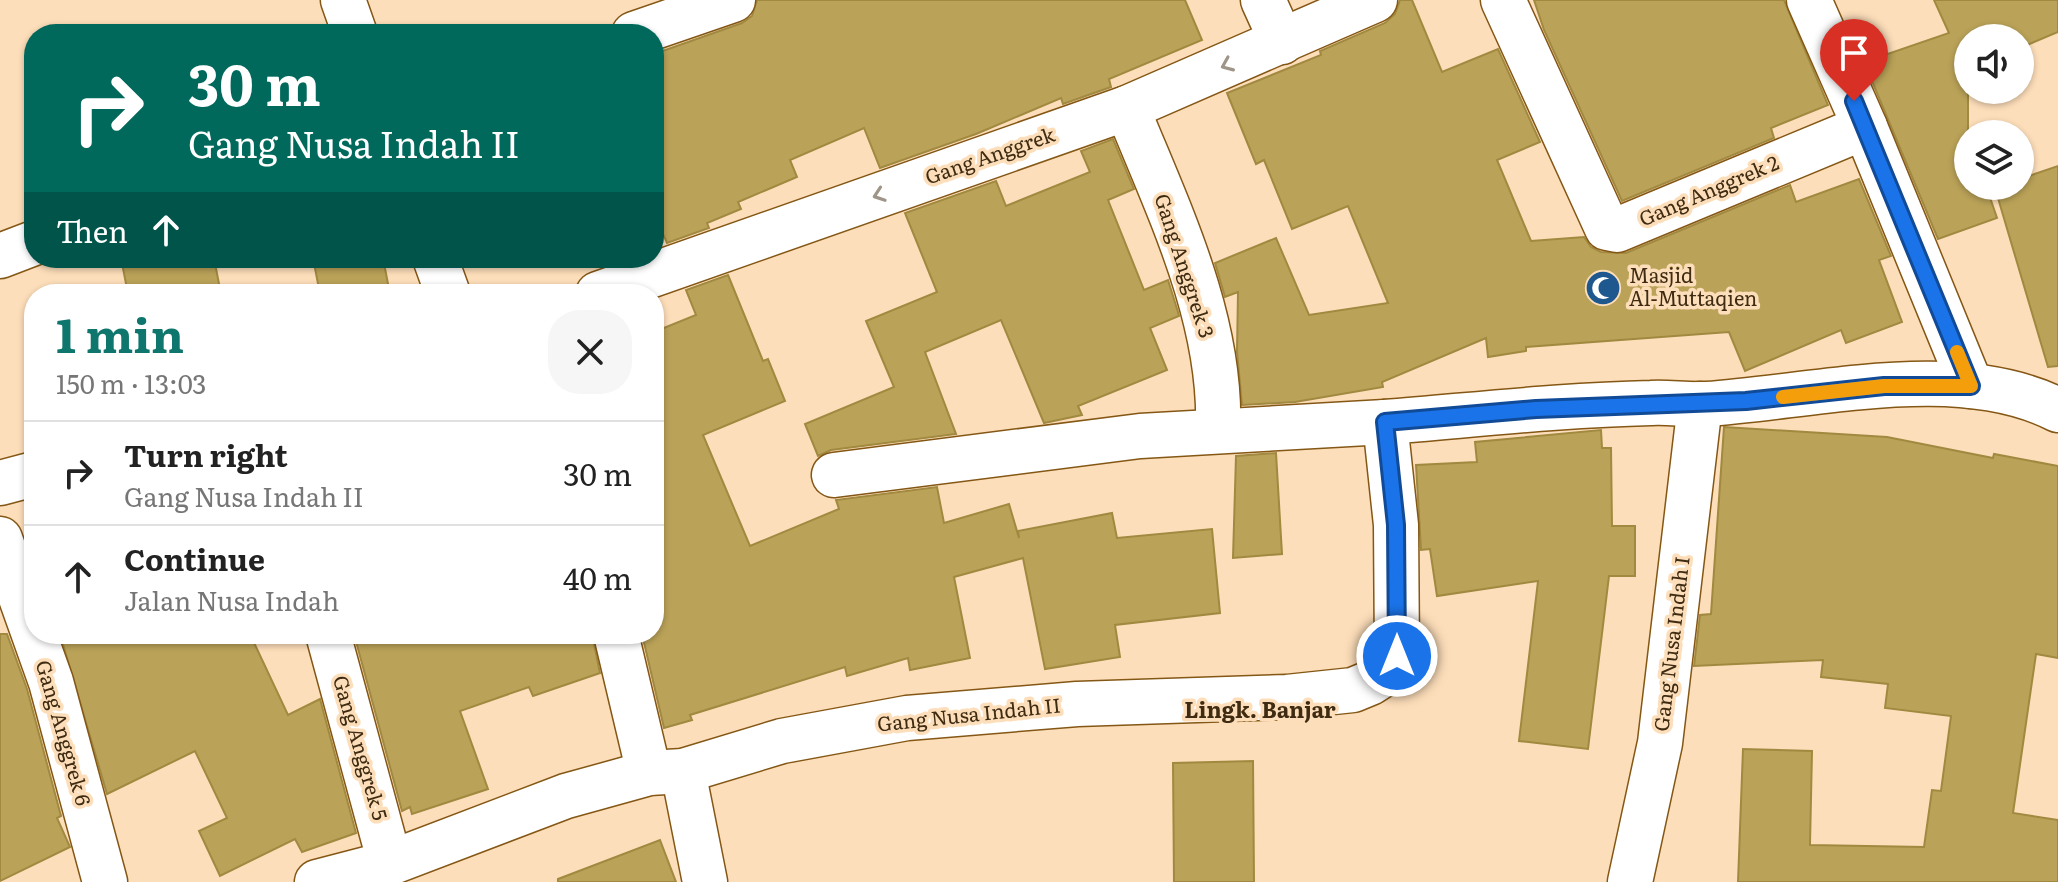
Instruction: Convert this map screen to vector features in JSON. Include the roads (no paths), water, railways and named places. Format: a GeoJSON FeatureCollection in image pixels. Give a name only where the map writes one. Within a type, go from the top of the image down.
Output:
{"type":"FeatureCollection","features":[{"type":"Feature","properties":{"kind":"street"},"geometry":{"type":"LineString","coordinates":[[343,0],[351,24]]}},
{"type":"Feature","properties":{"kind":"street"},"geometry":{"type":"LineString","coordinates":[[663,24],[733,0]]}},
{"type":"Feature","properties":{"kind":"street"},"geometry":{"type":"LineString","coordinates":[[1263,0],[1282,42]]}},
{"type":"Feature","properties":{"kind":"street","name":"Gang Anggrek"},"geometry":{"type":"LineString","coordinates":[[626,284],[1127,108],[1375,0]]}},
{"type":"Feature","properties":{"kind":"street","name":"Gang Anggrek 2"},"geometry":{"type":"LineString","coordinates":[[1503,0],[1607,228],[1617,230],[1865,127]]}},
{"type":"Feature","properties":{"kind":"street"},"geometry":{"type":"LineString","coordinates":[[1809,0],[1865,127],[1971,386]]}},
{"type":"Feature","properties":{"kind":"street","name":"Gang Anggrek 3"},"geometry":{"type":"LineString","coordinates":[[1127,108],[1201,305],[1219,403],[1218,429]]}},
{"type":"Feature","properties":{"kind":"street"},"geometry":{"type":"LineString","coordinates":[[0,256],[24,247]]}},
{"type":"Feature","properties":{"kind":"street"},"geometry":{"type":"LineString","coordinates":[[834,475],[1218,429],[1385,422],[1580,407],[1700,404],[1884,386],[1971,386],[2030,396],[2058,410]]}},
{"type":"Feature","properties":{"kind":"street","name":"Gang Nusa Indah I"},"geometry":{"type":"LineString","coordinates":[[1630,882],[1660,743],[1700,404]]}},
{"type":"Feature","properties":{"kind":"street","name":"Gang Nusa Indah II"},"geometry":{"type":"LineString","coordinates":[[317,882],[390,863],[566,796],[782,741],[907,718],[1077,704],[1287,697],[1353,690],[1370,683],[1384,674],[1397,656],[1396,525],[1385,422]]}},
{"type":"Feature","properties":{"kind":"street"},"geometry":{"type":"LineString","coordinates":[[0,483],[24,477]]}},
{"type":"Feature","properties":{"kind":"street","name":"Gang Anggrek 6"},"geometry":{"type":"LineString","coordinates":[[0,539],[24,606]]}},
{"type":"Feature","properties":{"kind":"street","name":"Gang Anggrek 6"},"geometry":{"type":"LineString","coordinates":[[37,644],[51,682],[105,882]]}},
{"type":"Feature","properties":{"kind":"street","name":"Gang Anggrek 5"},"geometry":{"type":"LineString","coordinates":[[331,644],[390,863]]}},
{"type":"Feature","properties":{"kind":"street"},"geometry":{"type":"LineString","coordinates":[[620,644],[705,882]]}},
{"type":"Feature","properties":{"kind":"place","name":"Masjid Al-Muttaqien"},"geometry":{"type":"Point","coordinates":[1603,288]}},
{"type":"Feature","properties":{"kind":"district","name":"Lingk. Banjar"},"geometry":{"type":"Point","coordinates":[1260,710]}}]}
